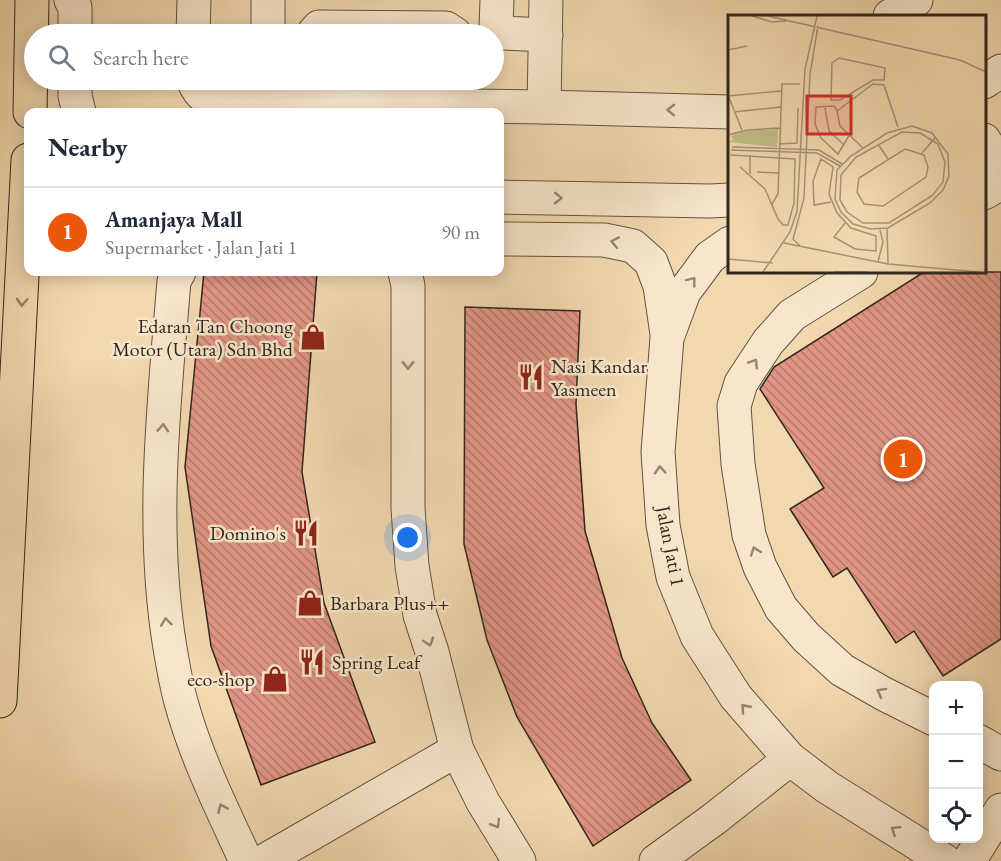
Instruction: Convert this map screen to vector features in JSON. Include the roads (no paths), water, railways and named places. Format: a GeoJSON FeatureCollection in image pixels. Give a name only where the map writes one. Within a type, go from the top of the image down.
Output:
{"type":"FeatureCollection","features":[{"type":"Feature","properties":{"kind":"main road"},"geometry":{"type":"LineString","coordinates":[[32,0],[32,24]]}},
{"type":"Feature","properties":{"kind":"main road"},"geometry":{"type":"LineString","coordinates":[[30,90],[30,108]]}},
{"type":"Feature","properties":{"kind":"main road"},"geometry":{"type":"LineString","coordinates":[[0,701],[24,237]]}},
{"type":"Feature","properties":{"kind":"street"},"geometry":{"type":"LineString","coordinates":[[71,0],[75,7],[75,24]]}},
{"type":"Feature","properties":{"kind":"street"},"geometry":{"type":"LineString","coordinates":[[193,24],[194,0]]}},
{"type":"Feature","properties":{"kind":"street"},"geometry":{"type":"LineString","coordinates":[[268,0],[268,24]]}},
{"type":"Feature","properties":{"kind":"street"},"geometry":{"type":"LineString","coordinates":[[290,0],[290,24]]}},
{"type":"Feature","properties":{"kind":"street"},"geometry":{"type":"LineString","coordinates":[[496,24],[497,0]]}},
{"type":"Feature","properties":{"kind":"street"},"geometry":{"type":"LineString","coordinates":[[544,107],[546,0]]}},
{"type":"Feature","properties":{"kind":"street"},"geometry":{"type":"LineString","coordinates":[[892,15],[916,0]]}},
{"type":"Feature","properties":{"kind":"street"},"geometry":{"type":"LineString","coordinates":[[504,33],[546,35]]}},
{"type":"Feature","properties":{"kind":"street"},"geometry":{"type":"LineString","coordinates":[[986,81],[1001,71]]}},
{"type":"Feature","properties":{"kind":"street"},"geometry":{"type":"LineString","coordinates":[[75,90],[78,108]]}},
{"type":"Feature","properties":{"kind":"street"},"geometry":{"type":"LineString","coordinates":[[198,90],[211,101],[226,103],[289,92],[458,93],[544,107],[728,112]]}},
{"type":"Feature","properties":{"kind":"street"},"geometry":{"type":"LineString","coordinates":[[986,143],[1001,166]]}},
{"type":"Feature","properties":{"kind":"street"},"geometry":{"type":"LineString","coordinates":[[986,193],[1001,183]]}},
{"type":"Feature","properties":{"kind":"street"},"geometry":{"type":"LineString","coordinates":[[504,197],[728,200]]}},
{"type":"Feature","properties":{"kind":"street"},"geometry":{"type":"LineString","coordinates":[[504,239],[604,240],[633,246],[651,262],[660,286],[667,338]]}},
{"type":"Feature","properties":{"kind":"street","name":"Jalan Jati 1"},"geometry":{"type":"LineString","coordinates":[[728,244],[710,257],[684,292],[667,338],[658,452],[663,525],[673,578],[697,636],[736,697],[790,759],[827,787],[945,861]]}},
{"type":"Feature","properties":{"kind":"street"},"geometry":{"type":"LineString","coordinates":[[859,273],[792,315],[768,342],[741,383],[734,406],[738,464],[749,535],[760,567],[781,608],[806,637],[842,670],[929,717]]}},
{"type":"Feature","properties":{"kind":"street"},"geometry":{"type":"LineString","coordinates":[[177,276],[174,281],[161,461],[159,531],[163,596],[180,700],[196,748],[246,861]]}},
{"type":"Feature","properties":{"kind":"street"},"geometry":{"type":"LineString","coordinates":[[408,276],[408,508],[412,566],[420,615],[432,651],[457,750],[483,802],[519,861]]}},
{"type":"Feature","properties":{"kind":"street"},"geometry":{"type":"LineString","coordinates":[[983,744],[1001,754]]}},
{"type":"Feature","properties":{"kind":"street"},"geometry":{"type":"LineString","coordinates":[[264,861],[457,750]]}},
{"type":"Feature","properties":{"kind":"street"},"geometry":{"type":"LineString","coordinates":[[656,861],[790,759]]}},
{"type":"Feature","properties":{"kind":"street"},"geometry":{"type":"LineString","coordinates":[[969,861],[1001,810]]}},
{"type":"Feature","properties":{"kind":"place","name":"Edaran Tan Choong Motor (Utara) Sdn Bhd"},"geometry":{"type":"Point","coordinates":[313,337]}},
{"type":"Feature","properties":{"kind":"place","name":"Nasi Kandar Yasmeen"},"geometry":{"type":"Point","coordinates":[531,377]}},
{"type":"Feature","properties":{"kind":"place","name":"Amanjaya Mall"},"geometry":{"type":"Point","coordinates":[903,459]}},
{"type":"Feature","properties":{"kind":"place","name":"Domino's"},"geometry":{"type":"Point","coordinates":[306,533]}},
{"type":"Feature","properties":{"kind":"place","name":"Barbara Plus++"},"geometry":{"type":"Point","coordinates":[310,603]}},
{"type":"Feature","properties":{"kind":"place","name":"Spring Leaf"},"geometry":{"type":"Point","coordinates":[312,662]}},
{"type":"Feature","properties":{"kind":"place","name":"eco-shop"},"geometry":{"type":"Point","coordinates":[275,679]}}]}
